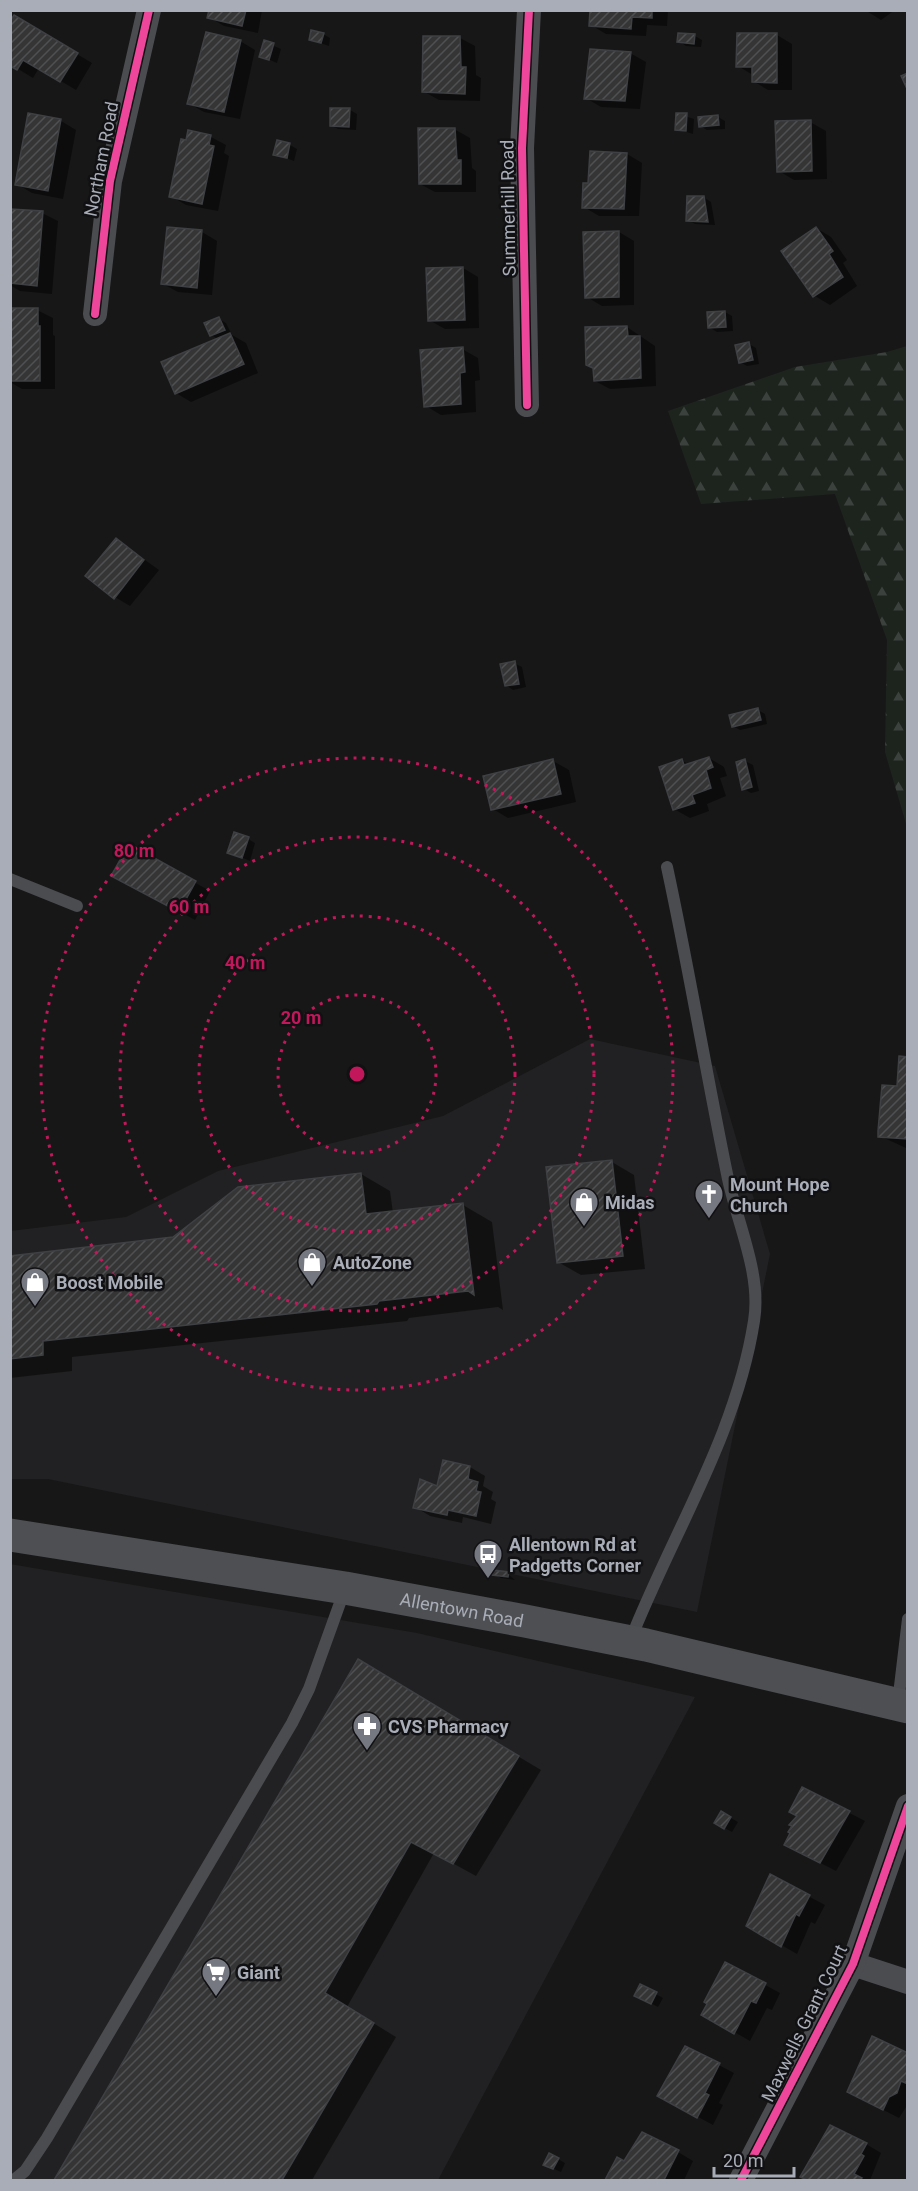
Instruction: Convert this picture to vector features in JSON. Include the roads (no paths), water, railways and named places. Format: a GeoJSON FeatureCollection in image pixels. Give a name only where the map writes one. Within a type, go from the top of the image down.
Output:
{"type":"FeatureCollection","features":[{"type":"Feature","properties":{"kind":"main road","name":"Allentown Road"},"geometry":{"type":"LineString","coordinates":[[10,1535],[345,1588],[630,1642],[903,1706]]}},
{"type":"Feature","properties":{"kind":"street","name":"Northam Road"},"geometry":{"type":"LineString","coordinates":[[95,314],[110,181],[149,10]]}},
{"type":"Feature","properties":{"kind":"street","name":"Summerhill Road"},"geometry":{"type":"LineString","coordinates":[[527,405],[522,147],[529,10]]}},
{"type":"Feature","properties":{"kind":"street","name":"Maxwells Grant Court"},"geometry":{"type":"LineString","coordinates":[[741,2181],[853,1964],[908,1806]]}},
{"type":"Feature","properties":{"kind":"street"},"geometry":{"type":"LineString","coordinates":[[853,1964],[908,1982]]}},
{"type":"Feature","properties":{"kind":"lane"},"geometry":{"type":"LineString","coordinates":[[630,1642],[652,1586],[677,1540],[723,1435],[740,1386],[755,1317],[753,1279],[727,1175],[667,867]]}},
{"type":"Feature","properties":{"kind":"lane"},"geometry":{"type":"LineString","coordinates":[[10,879],[77,906]]}},
{"type":"Feature","properties":{"kind":"lane"},"geometry":{"type":"LineString","coordinates":[[14,2181],[25,2171],[47,2138],[292,1723],[309,1689],[345,1588]]}},
{"type":"Feature","properties":{"kind":"lane"},"geometry":{"type":"LineString","coordinates":[[903,1706],[908,1619]]}},
{"type":"Feature","properties":{"kind":"place","name":"Mount Hope Church"},"geometry":{"type":"Point","coordinates":[709,1220]}},
{"type":"Feature","properties":{"kind":"place","name":"Midas"},"geometry":{"type":"Point","coordinates":[584,1228]}},
{"type":"Feature","properties":{"kind":"place","name":"AutoZone"},"geometry":{"type":"Point","coordinates":[312,1288]}},
{"type":"Feature","properties":{"kind":"place","name":"Boost Mobile"},"geometry":{"type":"Point","coordinates":[35,1308]}},
{"type":"Feature","properties":{"kind":"place","name":"Allentown Rd at Padgetts Corner"},"geometry":{"type":"Point","coordinates":[488,1580]}},
{"type":"Feature","properties":{"kind":"place","name":"CVS Pharmacy"},"geometry":{"type":"Point","coordinates":[367,1752]}},
{"type":"Feature","properties":{"kind":"place","name":"Giant"},"geometry":{"type":"Point","coordinates":[216,1998]}}]}
